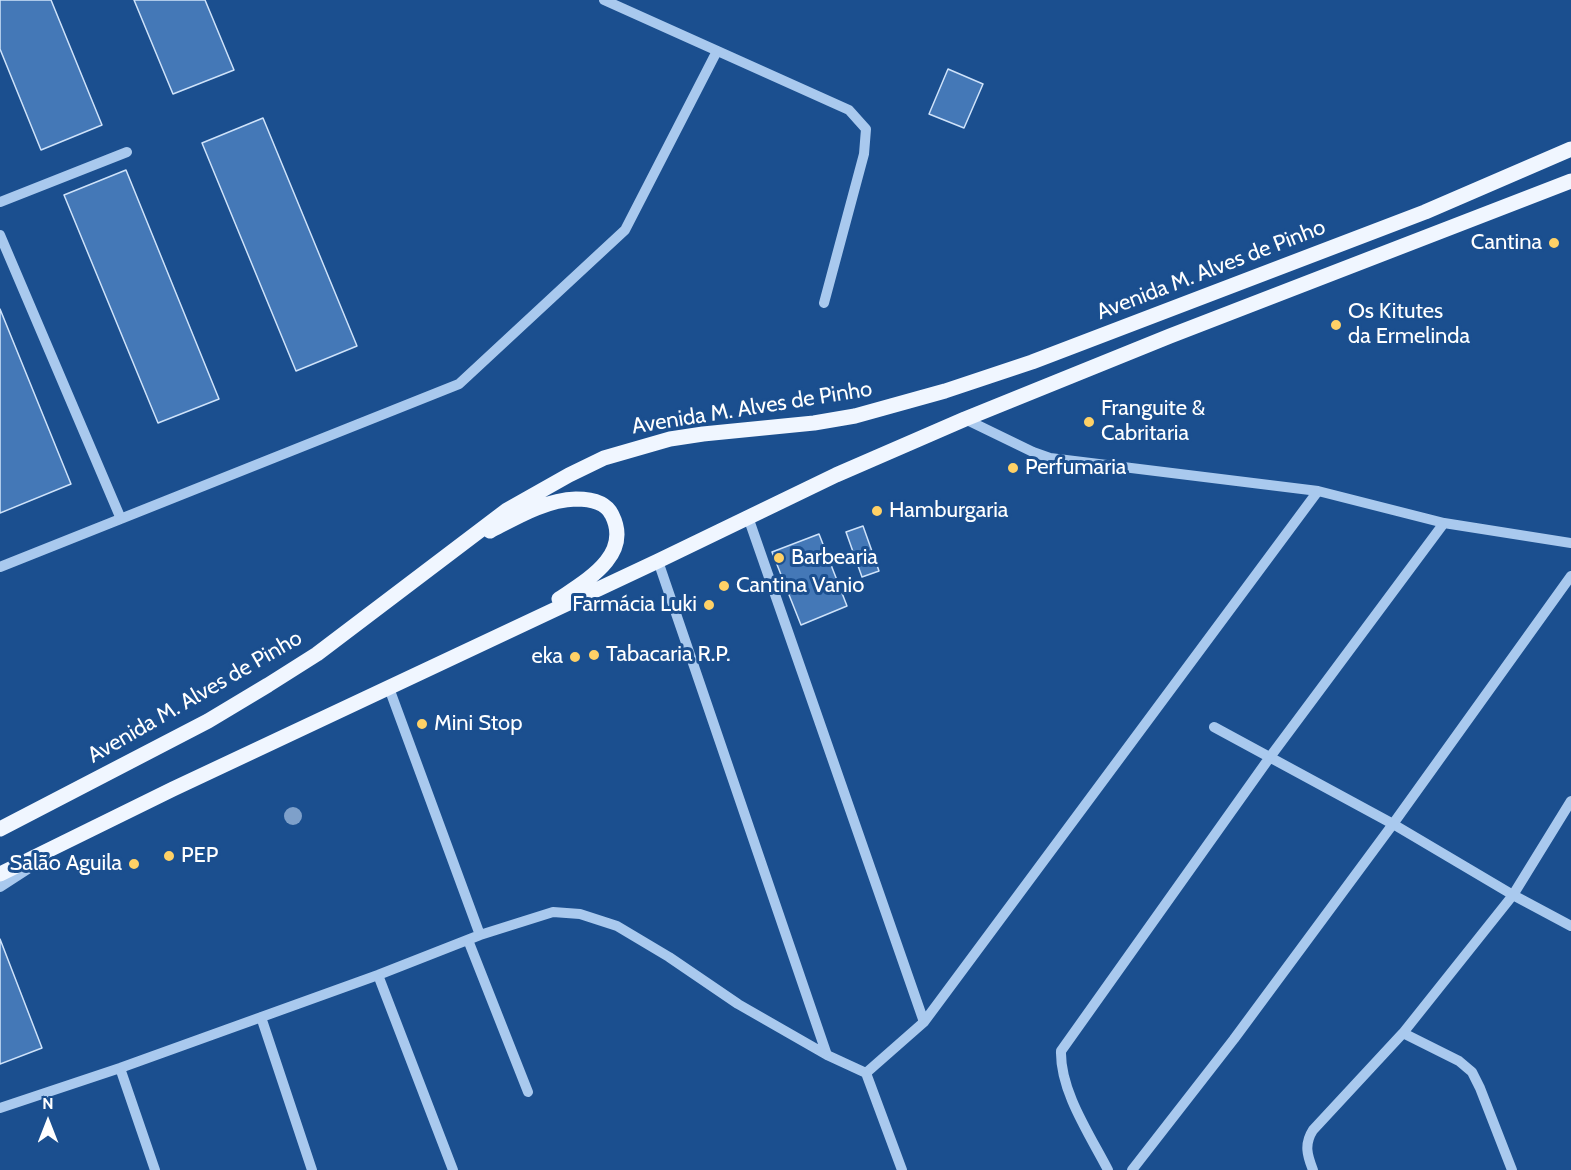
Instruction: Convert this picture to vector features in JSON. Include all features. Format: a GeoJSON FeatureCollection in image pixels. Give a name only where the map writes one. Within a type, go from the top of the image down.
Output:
{"type":"FeatureCollection","features":[{"type":"Feature","properties":{"kind":"main road","name":"Avenida M. Alves de Pinho"},"geometry":{"type":"LineString","coordinates":[[0,830],[208,721],[268,685],[317,654],[507,510],[604,458],[670,439],[814,423],[855,416],[945,391],[1032,362],[1425,212],[1571,149]]}},
{"type":"Feature","properties":{"kind":"main road","name":"Avenida M. Alves de Pinho"},"geometry":{"type":"LineString","coordinates":[[0,874],[173,789],[836,475],[964,419],[1170,336],[1571,181]]}},
{"type":"Feature","properties":{"kind":"main road"},"geometry":{"type":"LineString","coordinates":[[454,550],[544,505],[587,500],[606,506],[611,513],[618,532],[617,542],[614,553],[605,565],[564,596],[500,635]]}},
{"type":"Feature","properties":{"kind":"street"},"geometry":{"type":"LineString","coordinates":[[604,0],[849,110],[866,129],[864,154],[824,303]]}},
{"type":"Feature","properties":{"kind":"street"},"geometry":{"type":"LineString","coordinates":[[0,567],[459,384],[625,230],[717,51]]}},
{"type":"Feature","properties":{"kind":"street"},"geometry":{"type":"LineString","coordinates":[[0,202],[127,152]]}},
{"type":"Feature","properties":{"kind":"street"},"geometry":{"type":"LineString","coordinates":[[0,235],[121,519]]}},
{"type":"Feature","properties":{"kind":"street"},"geometry":{"type":"LineString","coordinates":[[964,419],[1050,458],[1318,491],[1444,523],[1571,543]]}},
{"type":"Feature","properties":{"kind":"street"},"geometry":{"type":"LineString","coordinates":[[866,1073],[924,1022],[1318,491]]}},
{"type":"Feature","properties":{"kind":"street"},"geometry":{"type":"LineString","coordinates":[[748,517],[924,1022]]}},
{"type":"Feature","properties":{"kind":"street"},"geometry":{"type":"LineString","coordinates":[[1108,1170],[1067,1088],[1061,1065],[1061,1051],[1270,757],[1444,523]]}},
{"type":"Feature","properties":{"kind":"street"},"geometry":{"type":"LineString","coordinates":[[658,561],[827,1055]]}},
{"type":"Feature","properties":{"kind":"street"},"geometry":{"type":"LineString","coordinates":[[1132,1170],[1234,1039],[1393,824],[1571,576]]}},
{"type":"Feature","properties":{"kind":"street"},"geometry":{"type":"LineString","coordinates":[[389,688],[480,935]]}},
{"type":"Feature","properties":{"kind":"street"},"geometry":{"type":"LineString","coordinates":[[1214,727],[1393,824],[1512,896],[1571,926]]}},
{"type":"Feature","properties":{"kind":"street"},"geometry":{"type":"LineString","coordinates":[[1313,1170],[1308,1160],[1306,1142],[1313,1130],[1402,1034],[1512,896],[1571,801]]}},
{"type":"Feature","properties":{"kind":"street"},"geometry":{"type":"LineString","coordinates":[[0,888],[75,839]]}},
{"type":"Feature","properties":{"kind":"street"},"geometry":{"type":"LineString","coordinates":[[0,1108],[120,1068],[378,975],[480,935],[552,912],[580,914],[626,932],[669,957],[738,1004],[827,1055],[866,1073],[902,1170]]}},
{"type":"Feature","properties":{"kind":"street"},"geometry":{"type":"LineString","coordinates":[[468,940],[528,1092]]}},
{"type":"Feature","properties":{"kind":"street"},"geometry":{"type":"LineString","coordinates":[[378,975],[453,1170]]}},
{"type":"Feature","properties":{"kind":"street"},"geometry":{"type":"LineString","coordinates":[[261,1017],[312,1170]]}},
{"type":"Feature","properties":{"kind":"street"},"geometry":{"type":"LineString","coordinates":[[1402,1034],[1459,1061],[1472,1072],[1512,1170]]}},
{"type":"Feature","properties":{"kind":"street"},"geometry":{"type":"LineString","coordinates":[[120,1068],[155,1170]]}},
{"type":"Feature","properties":{"kind":"building"},"geometry":{"type":"Polygon","coordinates":[[[0,0],[51,0],[102,125],[41,150],[0,49],[0,0]]]}},
{"type":"Feature","properties":{"kind":"building"},"geometry":{"type":"Polygon","coordinates":[[[134,0],[205,0],[234,70],[173,94],[134,0]]]}},
{"type":"Feature","properties":{"kind":"building"},"geometry":{"type":"Polygon","coordinates":[[[948,69],[983,84],[964,128],[929,114],[948,69]]]}},
{"type":"Feature","properties":{"kind":"building"},"geometry":{"type":"Polygon","coordinates":[[[263,118],[357,346],[296,371],[202,143],[263,118]]]}},
{"type":"Feature","properties":{"kind":"building"},"geometry":{"type":"Polygon","coordinates":[[[126,170],[219,399],[158,423],[64,195],[126,170]]]}},
{"type":"Feature","properties":{"kind":"building"},"geometry":{"type":"Polygon","coordinates":[[[0,309],[71,484],[0,513],[0,309]]]}},
{"type":"Feature","properties":{"kind":"building"},"geometry":{"type":"Polygon","coordinates":[[[863,526],[879,571],[862,577],[846,532],[863,526]]]}},
{"type":"Feature","properties":{"kind":"building"},"geometry":{"type":"Polygon","coordinates":[[[819,534],[847,606],[801,625],[772,552],[819,534]]]}},
{"type":"Feature","properties":{"kind":"building"},"geometry":{"type":"Polygon","coordinates":[[[0,939],[42,1048],[0,1064],[0,939]]]}},
{"type":"Feature","properties":{"kind":"place","name":"Cantina"},"geometry":{"type":"Point","coordinates":[1554,243]}},
{"type":"Feature","properties":{"kind":"place","name":"Os Kitutes da Ermelinda"},"geometry":{"type":"Point","coordinates":[1336,325]}},
{"type":"Feature","properties":{"kind":"place","name":"Franguite & Cabritaria"},"geometry":{"type":"Point","coordinates":[1089,422]}},
{"type":"Feature","properties":{"kind":"place","name":"Perfumaria"},"geometry":{"type":"Point","coordinates":[1013,468]}},
{"type":"Feature","properties":{"kind":"place","name":"Hamburgaria"},"geometry":{"type":"Point","coordinates":[877,511]}},
{"type":"Feature","properties":{"kind":"place","name":"Barbearia"},"geometry":{"type":"Point","coordinates":[779,558]}},
{"type":"Feature","properties":{"kind":"place","name":"Cantina Vanio"},"geometry":{"type":"Point","coordinates":[724,586]}},
{"type":"Feature","properties":{"kind":"place","name":"Farmácia Luki"},"geometry":{"type":"Point","coordinates":[709,605]}},
{"type":"Feature","properties":{"kind":"place","name":"Tabacaria R.P."},"geometry":{"type":"Point","coordinates":[594,655]}},
{"type":"Feature","properties":{"kind":"place","name":"eka"},"geometry":{"type":"Point","coordinates":[575,657]}},
{"type":"Feature","properties":{"kind":"place","name":"Mini Stop"},"geometry":{"type":"Point","coordinates":[422,724]}},
{"type":"Feature","properties":{"kind":"place","name":"PEP"},"geometry":{"type":"Point","coordinates":[169,856]}},
{"type":"Feature","properties":{"kind":"place","name":"Salão Aguila"},"geometry":{"type":"Point","coordinates":[134,864]}}]}
